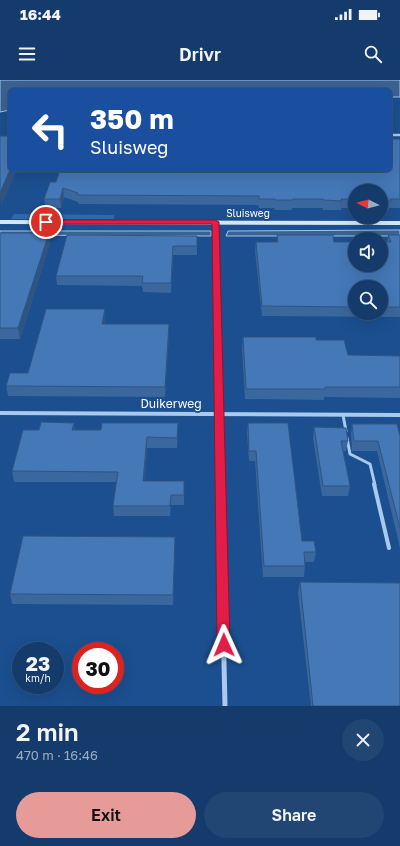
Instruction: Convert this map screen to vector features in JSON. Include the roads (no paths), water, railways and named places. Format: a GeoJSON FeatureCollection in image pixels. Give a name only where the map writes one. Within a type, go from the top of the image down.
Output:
{"type":"FeatureCollection","features":[{"type":"Feature","properties":{"kind":"street","name":"Sluisweg"},"geometry":{"type":"LineString","coordinates":[[0,222],[400,223]]}},
{"type":"Feature","properties":{"kind":"street"},"geometry":{"type":"LineString","coordinates":[[215,222],[225,706]]}},
{"type":"Feature","properties":{"kind":"street","name":"Duikerweg"},"geometry":{"type":"LineString","coordinates":[[0,414],[400,415]]}},
{"type":"Feature","properties":{"kind":"lane"},"geometry":{"type":"LineString","coordinates":[[343,415],[350,454],[370,464],[389,548]]}}]}
